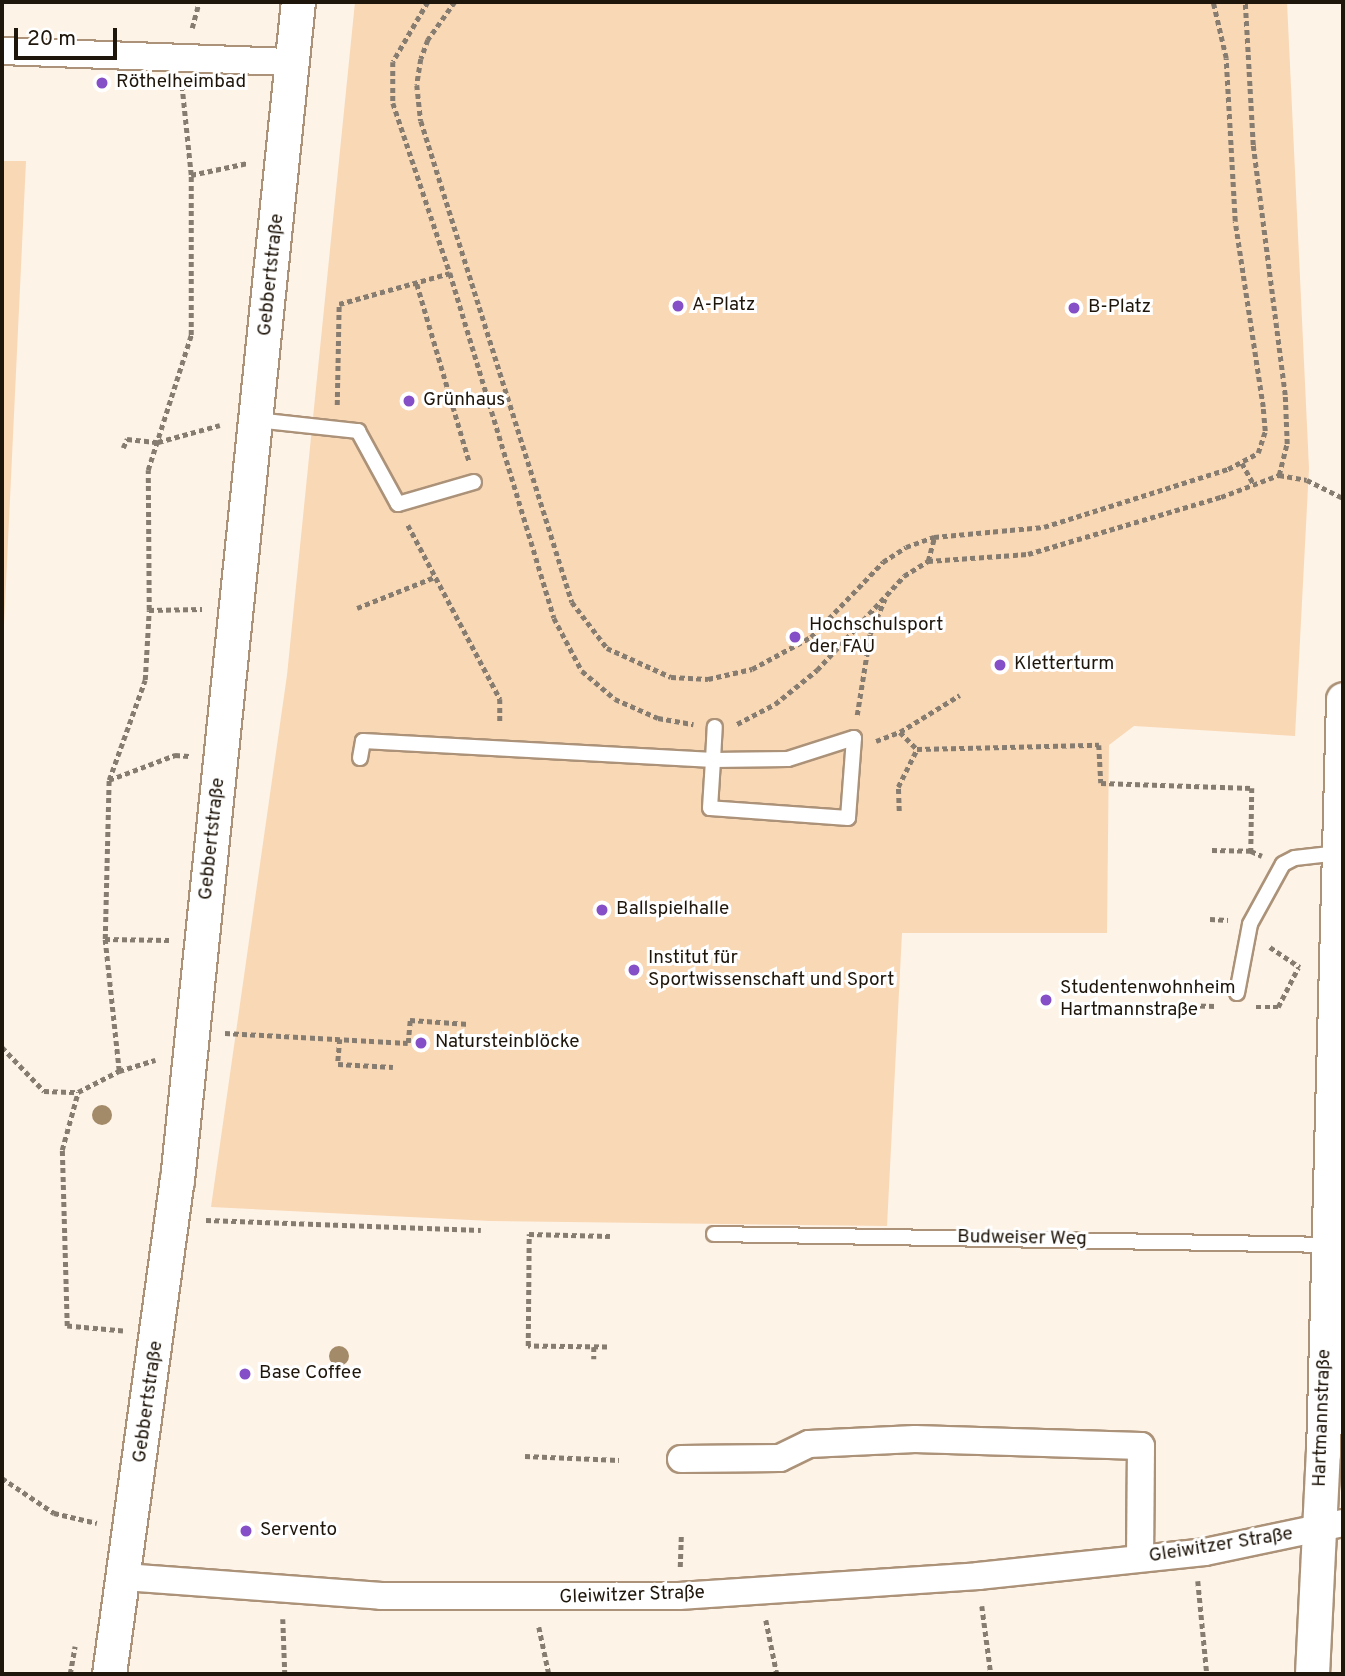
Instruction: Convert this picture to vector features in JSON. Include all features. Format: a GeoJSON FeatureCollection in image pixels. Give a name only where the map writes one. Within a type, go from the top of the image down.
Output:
{"type":"FeatureCollection","features":[{"type":"Feature","properties":{"kind":"street","name":"Gebbertstraße"},"geometry":{"type":"LineString","coordinates":[[109,1674],[159,1334],[172,1219],[222,758],[298,2]]}},
{"type":"Feature","properties":{"kind":"street"},"geometry":{"type":"LineString","coordinates":[[2,51],[292,62]]}},
{"type":"Feature","properties":{"kind":"street","name":"Hartmannstraße"},"geometry":{"type":"LineString","coordinates":[[1312,1674],[1331,1525],[1335,1335],[1329,1245],[1343,699]]}},
{"type":"Feature","properties":{"kind":"street","name":"Gleiwitzer Straße"},"geometry":{"type":"LineString","coordinates":[[681,1459],[780,1458],[809,1444],[915,1439],[1141,1446],[1140,1558]]}},
{"type":"Feature","properties":{"kind":"street","name":"Gleiwitzer Straße"},"geometry":{"type":"LineString","coordinates":[[124,1577],[282,1591],[534,1598],[760,1591],[978,1576],[1205,1552],[1331,1525]]}},
{"type":"Feature","properties":{"kind":"lane"},"geometry":{"type":"LineString","coordinates":[[256,420],[311,429],[337,427],[358,431],[398,504],[474,482]]}},
{"type":"Feature","properties":{"kind":"lane"},"geometry":{"type":"LineString","coordinates":[[360,758],[363,741],[499,746],[713,760],[788,759],[854,738],[848,818],[710,808],[713,760],[715,727]]}},
{"type":"Feature","properties":{"kind":"lane"},"geometry":{"type":"LineString","coordinates":[[1237,993],[1250,924],[1283,864],[1295,858],[1341,853]]}},
{"type":"Feature","properties":{"kind":"lane","name":"Budweiser Weg"},"geometry":{"type":"LineString","coordinates":[[715,1234],[1329,1245]]}},
{"type":"Feature","properties":{"kind":"path"},"geometry":{"type":"LineString","coordinates":[[428,2],[394,62],[391,76],[393,103],[450,273],[554,618],[582,671],[615,699],[658,718],[715,727],[743,723],[775,704],[817,670],[904,576],[928,561],[1028,554],[1279,475],[1307,480],[1343,498]]}},
{"type":"Feature","properties":{"kind":"path"},"geometry":{"type":"LineString","coordinates":[[455,2],[428,40],[421,60],[417,85],[421,121],[572,602],[588,629],[607,648],[671,677],[708,679],[752,669],[811,637],[883,562],[906,547],[934,537],[1044,527],[1242,463],[1258,453],[1265,431],[1235,220],[1226,58],[1213,2]]}},
{"type":"Feature","properties":{"kind":"path"},"geometry":{"type":"LineString","coordinates":[[1245,2],[1252,145],[1285,395],[1287,444],[1279,475]]}},
{"type":"Feature","properties":{"kind":"path"},"geometry":{"type":"LineString","coordinates":[[119,1070],[105,939],[110,780],[145,680],[149,610],[148,470],[191,335],[191,174],[182,86],[183,58]]}},
{"type":"Feature","properties":{"kind":"path"},"geometry":{"type":"LineString","coordinates":[[191,174],[283,155]]}},
{"type":"Feature","properties":{"kind":"path"},"geometry":{"type":"LineString","coordinates":[[337,427],[339,304],[450,273]]}},
{"type":"Feature","properties":{"kind":"path"},"geometry":{"type":"LineString","coordinates":[[416,284],[474,482]]}},
{"type":"Feature","properties":{"kind":"path"},"geometry":{"type":"LineString","coordinates":[[123,448],[127,439],[158,442],[210,426],[256,420]]}},
{"type":"Feature","properties":{"kind":"path"},"geometry":{"type":"LineString","coordinates":[[1242,463],[1254,485]]}},
{"type":"Feature","properties":{"kind":"path"},"geometry":{"type":"LineString","coordinates":[[398,504],[500,699],[499,746]]}},
{"type":"Feature","properties":{"kind":"path"},"geometry":{"type":"LineString","coordinates":[[928,561],[934,537]]}},
{"type":"Feature","properties":{"kind":"path"},"geometry":{"type":"LineString","coordinates":[[358,608],[435,577]]}},
{"type":"Feature","properties":{"kind":"path"},"geometry":{"type":"LineString","coordinates":[[887,595],[870,634],[854,738],[867,744],[900,732],[960,695]]}},
{"type":"Feature","properties":{"kind":"path"},"geometry":{"type":"LineString","coordinates":[[149,610],[186,607],[235,612]]}},
{"type":"Feature","properties":{"kind":"path"},"geometry":{"type":"LineString","coordinates":[[900,732],[917,749],[1099,745],[1101,783],[1252,788],[1251,851]]}},
{"type":"Feature","properties":{"kind":"path"},"geometry":{"type":"LineString","coordinates":[[899,811],[898,787],[917,749]]}},
{"type":"Feature","properties":{"kind":"path"},"geometry":{"type":"LineString","coordinates":[[110,780],[175,755],[222,758]]}},
{"type":"Feature","properties":{"kind":"path"},"geometry":{"type":"LineString","coordinates":[[1212,850],[1251,851],[1283,864]]}},
{"type":"Feature","properties":{"kind":"path"},"geometry":{"type":"LineString","coordinates":[[105,939],[202,943]]}},
{"type":"Feature","properties":{"kind":"path"},"geometry":{"type":"LineString","coordinates":[[1278,1007],[1298,968]]}},
{"type":"Feature","properties":{"kind":"path"},"geometry":{"type":"LineString","coordinates":[[2,1047],[44,1091],[78,1092],[119,1070],[190,1041],[340,1039],[408,1043],[410,1020],[469,1024]]}},
{"type":"Feature","properties":{"kind":"path"},"geometry":{"type":"LineString","coordinates":[[340,1039],[338,1064],[393,1067]]}},
{"type":"Feature","properties":{"kind":"path"},"geometry":{"type":"LineString","coordinates":[[78,1092],[62,1150],[68,1326],[159,1334]]}},
{"type":"Feature","properties":{"kind":"path"},"geometry":{"type":"LineString","coordinates":[[172,1219],[481,1230]]}},
{"type":"Feature","properties":{"kind":"path"},"geometry":{"type":"LineString","coordinates":[[607,1347],[528,1346],[529,1234],[610,1236]]}},
{"type":"Feature","properties":{"kind":"path"},"geometry":{"type":"LineString","coordinates":[[594,1244],[595,1236]]}},
{"type":"Feature","properties":{"kind":"path"},"geometry":{"type":"LineString","coordinates":[[594,1347],[594,1359]]}},
{"type":"Feature","properties":{"kind":"path"},"geometry":{"type":"LineString","coordinates":[[525,1456],[619,1460]]}},
{"type":"Feature","properties":{"kind":"path"},"geometry":{"type":"LineString","coordinates":[[551,1457],[551,1467]]}},
{"type":"Feature","properties":{"kind":"path"},"geometry":{"type":"LineString","coordinates":[[2,1478],[54,1513],[131,1530]]}},
{"type":"Feature","properties":{"kind":"path"},"geometry":{"type":"LineString","coordinates":[[1205,1552],[1197,1576],[1208,1674]]}},
{"type":"Feature","properties":{"kind":"path"},"geometry":{"type":"LineString","coordinates":[[978,1576],[991,1674]]}},
{"type":"Feature","properties":{"kind":"path"},"geometry":{"type":"LineString","coordinates":[[282,1591],[285,1674]]}},
{"type":"Feature","properties":{"kind":"path"},"geometry":{"type":"LineString","coordinates":[[760,1591],[777,1674]]}},
{"type":"Feature","properties":{"kind":"path"},"geometry":{"type":"LineString","coordinates":[[534,1598],[549,1674]]}},
{"type":"Feature","properties":{"kind":"shaded area","name":"Hochschulsport der FAU"},"geometry":{"type":"Polygon","coordinates":[[[355,2],[1287,2],[1309,468],[1295,736],[1134,726],[1109,745],[1107,933],[902,933],[887,1226],[490,1221],[211,1207],[287,675],[355,2]]]}},
{"type":"Feature","properties":{"kind":"shaded area"},"geometry":{"type":"Polygon","coordinates":[[[2,161],[26,161],[2,668],[2,161]]]}},
{"type":"Feature","properties":{"kind":"place","name":"Röthelheimbad"},"geometry":{"type":"Point","coordinates":[102,83]}},
{"type":"Feature","properties":{"kind":"place","name":"A-Platz"},"geometry":{"type":"Point","coordinates":[678,306]}},
{"type":"Feature","properties":{"kind":"place","name":"B-Platz"},"geometry":{"type":"Point","coordinates":[1074,308]}},
{"type":"Feature","properties":{"kind":"place","name":"Grünhaus"},"geometry":{"type":"Point","coordinates":[409,401]}},
{"type":"Feature","properties":{"kind":"place","name":"Hochschulsport der FAU"},"geometry":{"type":"Point","coordinates":[795,637]}},
{"type":"Feature","properties":{"kind":"place","name":"Kletterturm"},"geometry":{"type":"Point","coordinates":[1000,665]}},
{"type":"Feature","properties":{"kind":"place","name":"Ballspielhalle"},"geometry":{"type":"Point","coordinates":[602,910]}},
{"type":"Feature","properties":{"kind":"place","name":"Institut für Sportwissenschaft und Sport"},"geometry":{"type":"Point","coordinates":[634,970]}},
{"type":"Feature","properties":{"kind":"place","name":"Studentenwohnheim Hartmannstraße"},"geometry":{"type":"Point","coordinates":[1046,1000]}},
{"type":"Feature","properties":{"kind":"place","name":"Natursteinblöcke"},"geometry":{"type":"Point","coordinates":[421,1043]}},
{"type":"Feature","properties":{"kind":"place","name":"Base Coffee"},"geometry":{"type":"Point","coordinates":[245,1374]}},
{"type":"Feature","properties":{"kind":"place","name":"Servento"},"geometry":{"type":"Point","coordinates":[246,1531]}}]}
